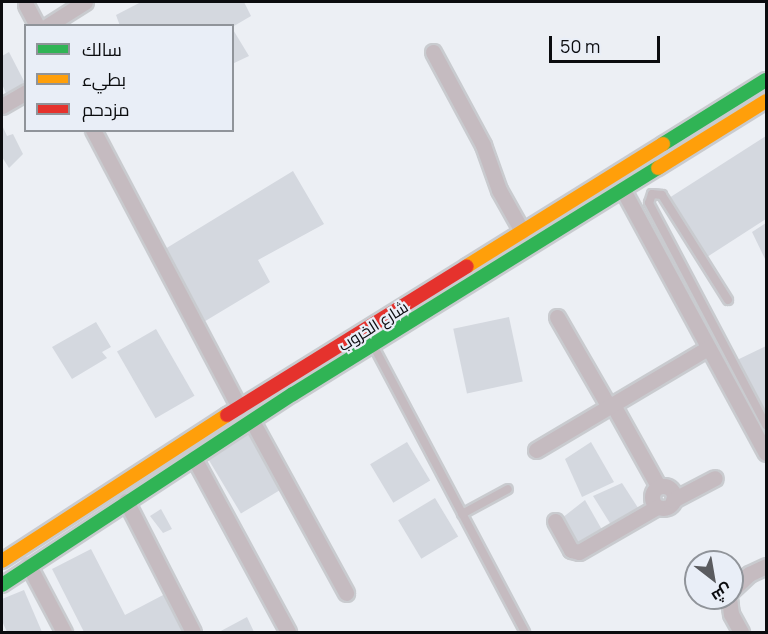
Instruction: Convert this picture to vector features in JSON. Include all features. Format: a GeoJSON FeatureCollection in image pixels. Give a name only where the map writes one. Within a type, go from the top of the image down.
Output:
{"type":"FeatureCollection","features":[{"type":"Feature","properties":{"kind":"main road","name":"شارع الخروب"},"geometry":{"type":"LineString","coordinates":[[2,561],[239,408],[766,80]]}},
{"type":"Feature","properties":{"kind":"main road","name":"شارع الخروب"},"geometry":{"type":"LineString","coordinates":[[2,585],[126,501],[252,421],[766,101]]}},
{"type":"Feature","properties":{"kind":"street"},"geometry":{"type":"LineString","coordinates":[[50,24],[85,2]]}},
{"type":"Feature","properties":{"kind":"street"},"geometry":{"type":"LineString","coordinates":[[26,5],[36,24]]}},
{"type":"Feature","properties":{"kind":"street"},"geometry":{"type":"LineString","coordinates":[[433,52],[483,146],[499,190],[522,231]]}},
{"type":"Feature","properties":{"kind":"street"},"geometry":{"type":"LineString","coordinates":[[2,106],[24,93]]}},
{"type":"Feature","properties":{"kind":"street"},"geometry":{"type":"LineString","coordinates":[[94,132],[239,408]]}},
{"type":"Feature","properties":{"kind":"street"},"geometry":{"type":"LineString","coordinates":[[623,190],[766,453]]}},
{"type":"Feature","properties":{"kind":"street"},"geometry":{"type":"LineString","coordinates":[[557,317],[658,486],[672,490],[673,500]]}},
{"type":"Feature","properties":{"kind":"street"},"geometry":{"type":"LineString","coordinates":[[536,450],[708,348]]}},
{"type":"Feature","properties":{"kind":"street"},"geometry":{"type":"LineString","coordinates":[[252,421],[346,593]]}},
{"type":"Feature","properties":{"kind":"street"},"geometry":{"type":"LineString","coordinates":[[194,458],[288,633]]}},
{"type":"Feature","properties":{"kind":"street"},"geometry":{"type":"LineString","coordinates":[[555,521],[571,550],[579,552],[657,507],[667,507],[673,500],[715,478]]}},
{"type":"Feature","properties":{"kind":"street"},"geometry":{"type":"LineString","coordinates":[[657,507],[652,494],[658,486]]}},
{"type":"Feature","properties":{"kind":"street"},"geometry":{"type":"LineString","coordinates":[[126,501],[193,633]]}},
{"type":"Feature","properties":{"kind":"street"},"geometry":{"type":"LineString","coordinates":[[29,566],[64,633]]}},
{"type":"Feature","properties":{"kind":"street"},"geometry":{"type":"LineString","coordinates":[[744,579],[766,566]]}},
{"type":"Feature","properties":{"kind":"street"},"geometry":{"type":"LineString","coordinates":[[730,610],[741,633]]}},
{"type":"Feature","properties":{"kind":"lane"},"geometry":{"type":"LineString","coordinates":[[643,178],[652,194],[649,203],[766,425]]}},
{"type":"Feature","properties":{"kind":"lane"},"geometry":{"type":"LineString","coordinates":[[652,194],[662,195],[728,300]]}},
{"type":"Feature","properties":{"kind":"lane"},"geometry":{"type":"LineString","coordinates":[[373,345],[525,633]]}},
{"type":"Feature","properties":{"kind":"lane"},"geometry":{"type":"LineString","coordinates":[[462,514],[508,489]]}},
{"type":"Feature","properties":{"kind":"building"},"geometry":{"type":"Polygon","coordinates":[[[141,2],[244,2],[251,16],[234,26],[234,24],[119,24],[116,15],[141,2]]]}},
{"type":"Feature","properties":{"kind":"building"},"geometry":{"type":"Polygon","coordinates":[[[234,31],[249,56],[234,63],[234,31]]]}},
{"type":"Feature","properties":{"kind":"building"},"geometry":{"type":"Polygon","coordinates":[[[9,52],[24,81],[24,86],[7,96],[2,84],[2,56],[9,52]]]}},
{"type":"Feature","properties":{"kind":"building"},"geometry":{"type":"Polygon","coordinates":[[[2,125],[7,136],[13,134],[23,154],[9,168],[2,157],[2,125]]]}},
{"type":"Feature","properties":{"kind":"building"},"geometry":{"type":"Polygon","coordinates":[[[766,136],[766,219],[707,257],[669,198],[766,136]]]}},
{"type":"Feature","properties":{"kind":"building"},"geometry":{"type":"Polygon","coordinates":[[[293,171],[324,224],[258,260],[270,282],[202,323],[165,249],[293,171]]]}},
{"type":"Feature","properties":{"kind":"building"},"geometry":{"type":"Polygon","coordinates":[[[766,223],[766,261],[752,232],[766,223]]]}},
{"type":"Feature","properties":{"kind":"building"},"geometry":{"type":"Polygon","coordinates":[[[509,317],[523,382],[467,393],[453,329],[509,317]]]}},
{"type":"Feature","properties":{"kind":"building"},"geometry":{"type":"Polygon","coordinates":[[[96,322],[111,347],[102,352],[107,358],[72,379],[52,347],[96,322]]]}},
{"type":"Feature","properties":{"kind":"building"},"geometry":{"type":"Polygon","coordinates":[[[156,329],[195,396],[156,418],[117,352],[156,329]]]}},
{"type":"Feature","properties":{"kind":"building"},"geometry":{"type":"Polygon","coordinates":[[[766,346],[766,416],[737,360],[766,346]]]}},
{"type":"Feature","properties":{"kind":"building"},"geometry":{"type":"Polygon","coordinates":[[[252,431],[285,487],[241,513],[207,458],[252,431]]]}},
{"type":"Feature","properties":{"kind":"building"},"geometry":{"type":"Polygon","coordinates":[[[407,442],[430,481],[393,503],[370,464],[407,442]]]}},
{"type":"Feature","properties":{"kind":"building"},"geometry":{"type":"Polygon","coordinates":[[[591,442],[614,482],[582,497],[565,459],[591,442]]]}},
{"type":"Feature","properties":{"kind":"building"},"geometry":{"type":"Polygon","coordinates":[[[622,483],[642,514],[613,528],[593,496],[622,483]]]}},
{"type":"Feature","properties":{"kind":"building"},"geometry":{"type":"Polygon","coordinates":[[[435,498],[458,537],[421,559],[398,520],[435,498]]]}},
{"type":"Feature","properties":{"kind":"building"},"geometry":{"type":"Polygon","coordinates":[[[585,500],[605,535],[576,548],[562,518],[585,500]]]}},
{"type":"Feature","properties":{"kind":"building"},"geometry":{"type":"Polygon","coordinates":[[[161,509],[172,529],[163,533],[150,516],[161,509]]]}},
{"type":"Feature","properties":{"kind":"building"},"geometry":{"type":"Polygon","coordinates":[[[91,549],[125,615],[165,594],[185,632],[84,632],[52,569],[91,549]]]}},
{"type":"Feature","properties":{"kind":"building"},"geometry":{"type":"Polygon","coordinates":[[[24,590],[42,632],[7,632],[2,621],[2,599],[24,590]]]}},
{"type":"Feature","properties":{"kind":"building"},"geometry":{"type":"Polygon","coordinates":[[[247,617],[254,632],[219,632],[247,617]]]}},
{"type":"Feature","properties":{"kind":"traffic: fast"},"geometry":{"type":"LineString","coordinates":[[663,144],[766,80]]}},
{"type":"Feature","properties":{"kind":"traffic: fast"},"geometry":{"type":"LineString","coordinates":[[2,585],[293,394],[658,168]]}},
{"type":"Feature","properties":{"kind":"traffic: slow"},"geometry":{"type":"LineString","coordinates":[[658,168],[766,101]]}},
{"type":"Feature","properties":{"kind":"traffic: slow"},"geometry":{"type":"LineString","coordinates":[[467,266],[663,144]]}},
{"type":"Feature","properties":{"kind":"traffic: slow"},"geometry":{"type":"LineString","coordinates":[[2,561],[227,415]]}},
{"type":"Feature","properties":{"kind":"traffic: jam"},"geometry":{"type":"LineString","coordinates":[[227,415],[467,266]]}}]}
